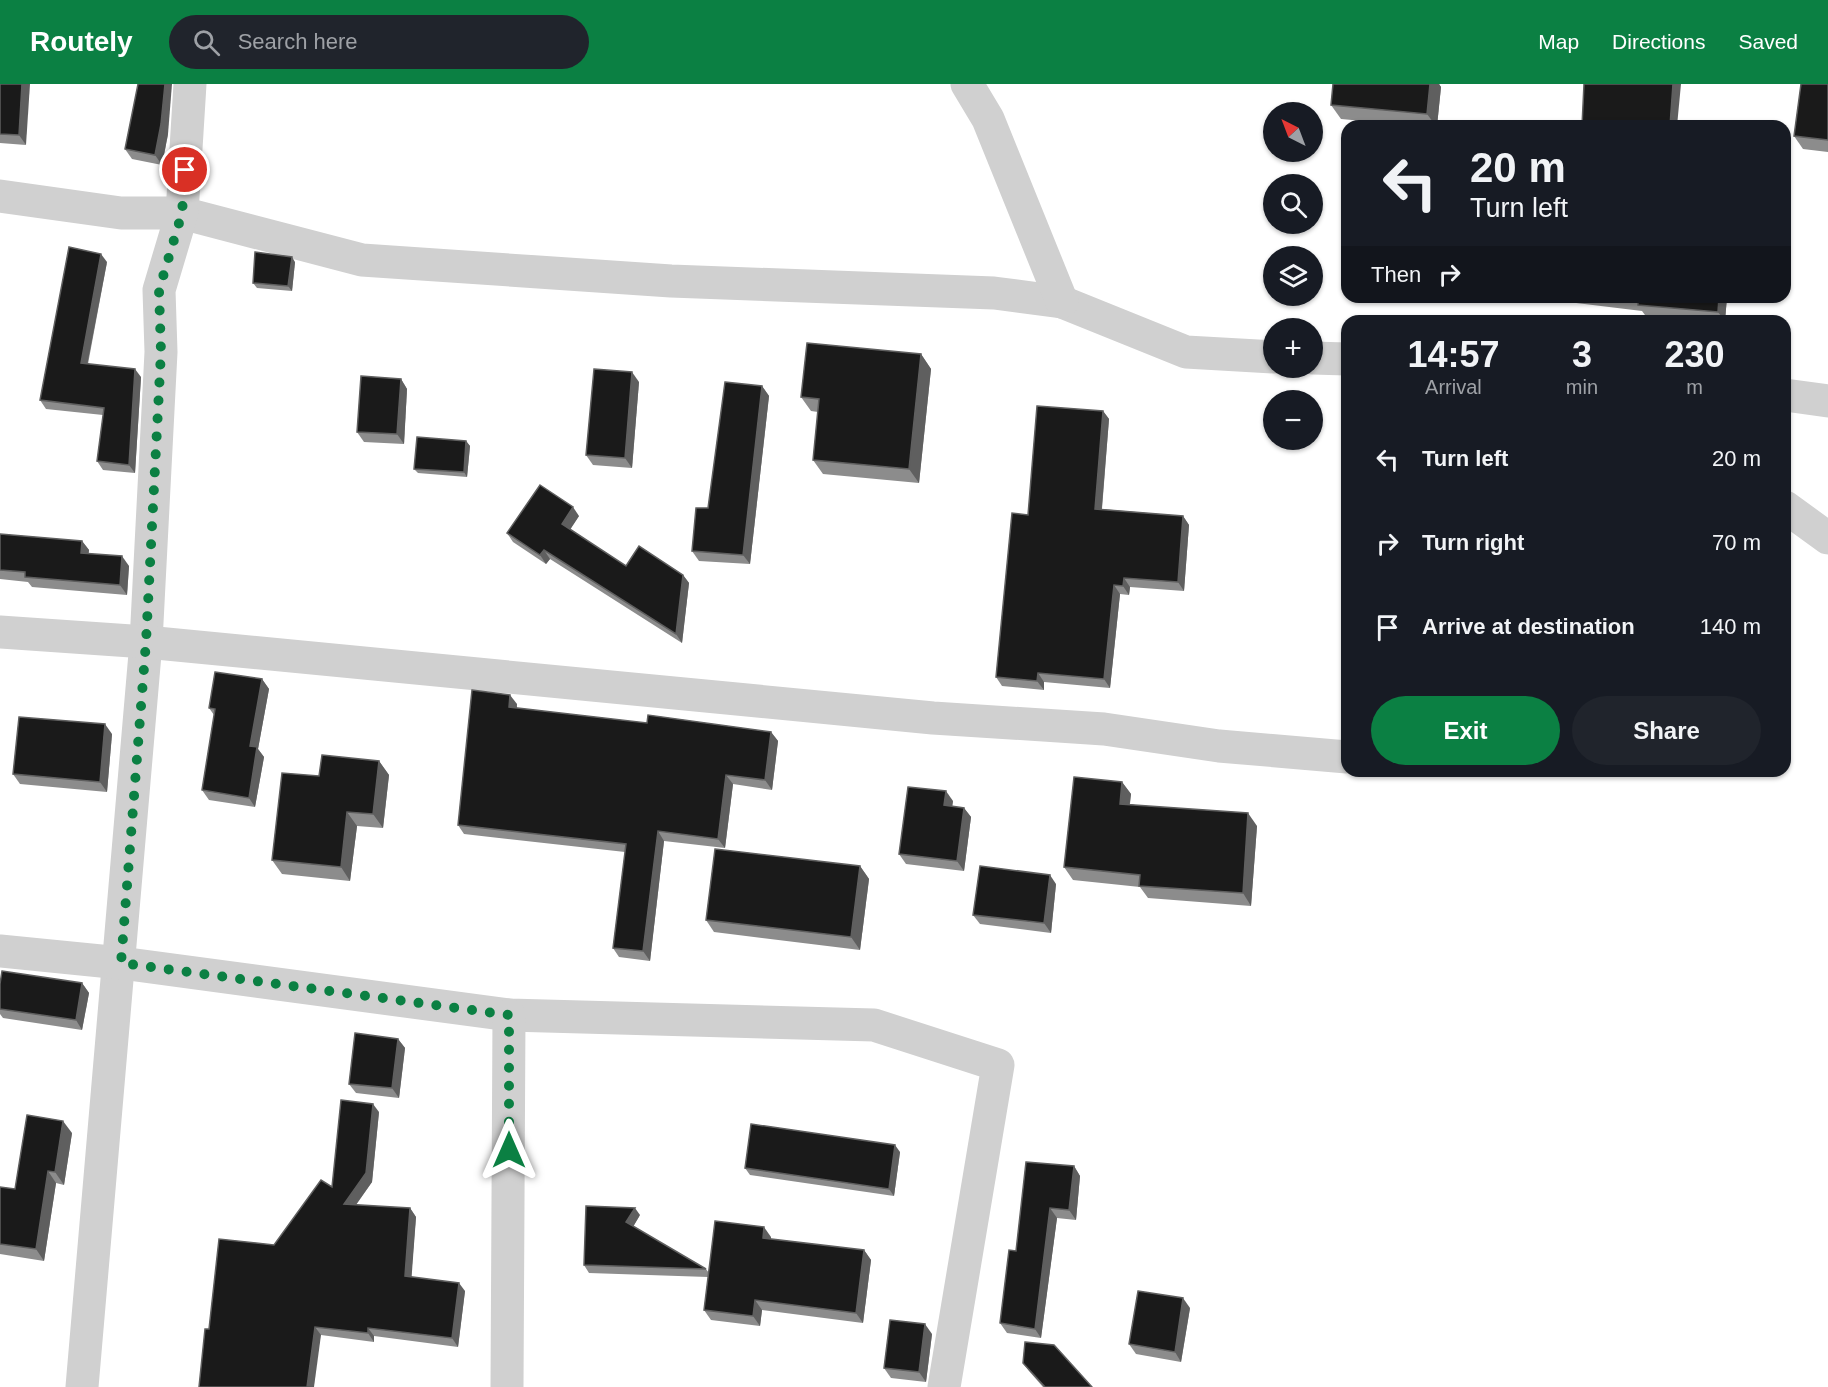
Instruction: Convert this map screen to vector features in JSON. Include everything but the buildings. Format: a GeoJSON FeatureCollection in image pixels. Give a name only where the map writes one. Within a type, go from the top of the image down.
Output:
{"type":"FeatureCollection","features":[{"type":"Feature","properties":{"kind":"street"},"geometry":{"type":"LineString","coordinates":[[82,1387],[121,963],[146,642],[161,352],[159,290],[182,213],[190,84]]}},
{"type":"Feature","properties":{"kind":"street"},"geometry":{"type":"LineString","coordinates":[[967,84],[988,119],[1062,302]]}},
{"type":"Feature","properties":{"kind":"street"},"geometry":{"type":"LineString","coordinates":[[0,196],[121,213],[182,213],[362,260],[671,282],[994,293],[1062,302],[1186,351],[1263,356]]}},
{"type":"Feature","properties":{"kind":"street"},"geometry":{"type":"LineString","coordinates":[[1323,358],[1341,359]]}},
{"type":"Feature","properties":{"kind":"street"},"geometry":{"type":"LineString","coordinates":[[1791,396],[1828,401]]}},
{"type":"Feature","properties":{"kind":"street"},"geometry":{"type":"LineString","coordinates":[[1791,511],[1828,538]]}},
{"type":"Feature","properties":{"kind":"street"},"geometry":{"type":"LineString","coordinates":[[0,632],[146,642],[933,718],[1104,729],[1219,746],[1341,756]]}},
{"type":"Feature","properties":{"kind":"street"},"geometry":{"type":"LineString","coordinates":[[0,951],[121,963],[509,1015],[874,1024],[998,1065],[944,1387]]}},
{"type":"Feature","properties":{"kind":"street"},"geometry":{"type":"LineString","coordinates":[[507,1387],[509,1015]]}},
{"type":"Feature","properties":{"kind":"route"},"geometry":{"type":"LineString","coordinates":[[185,170],[182,213],[159,290],[161,352],[146,642],[121,963],[509,1015],[509,1150]]}}]}
